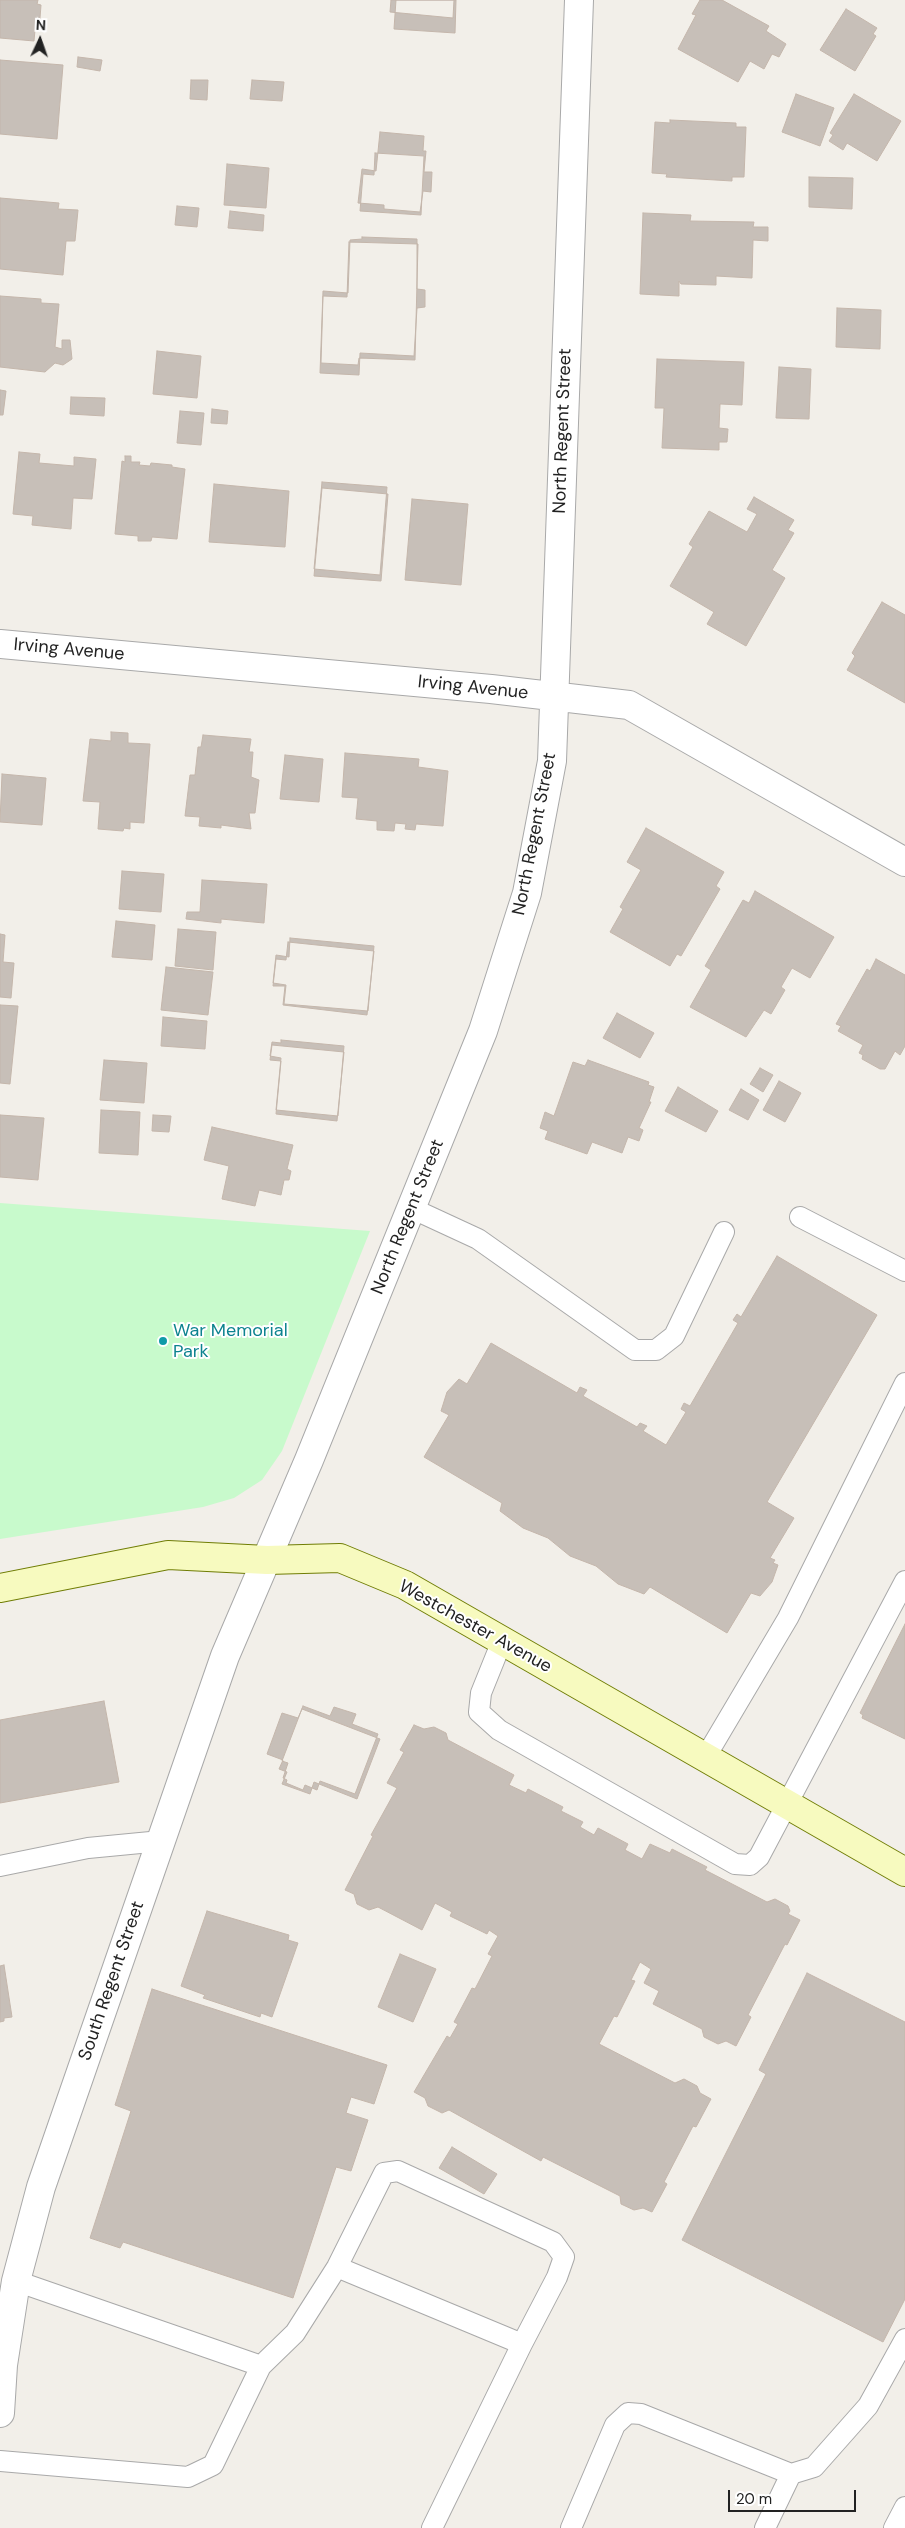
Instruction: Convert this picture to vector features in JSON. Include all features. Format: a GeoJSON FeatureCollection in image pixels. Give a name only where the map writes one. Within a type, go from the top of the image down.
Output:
{"type":"FeatureCollection","features":[{"type":"Feature","properties":{"kind":"main road","name":"Westchester Avenue"},"geometry":{"type":"LineString","coordinates":[[0,1588],[168,1555],[267,1560],[340,1558],[405,1585],[905,1872]]}},
{"type":"Feature","properties":{"kind":"street","name":"North Regent Street"},"geometry":{"type":"LineString","coordinates":[[267,1560],[483,1030],[527,893],[552,762],[579,0]]}},
{"type":"Feature","properties":{"kind":"street","name":"Irving Avenue"},"geometry":{"type":"LineString","coordinates":[[0,644],[554,696],[628,705],[905,862]]}},
{"type":"Feature","properties":{"kind":"street","name":"South Regent Street"},"geometry":{"type":"LineString","coordinates":[[0,2413],[3,2364],[16,2281],[41,2187],[225,1656],[267,1560]]}},
{"type":"Feature","properties":{"kind":"lane"},"geometry":{"type":"LineString","coordinates":[[411,1208],[478,1239],[636,1350],[656,1350],[674,1336],[724,1232]]}},
{"type":"Feature","properties":{"kind":"lane"},"geometry":{"type":"LineString","coordinates":[[800,1217],[905,1271]]}},
{"type":"Feature","properties":{"kind":"lane"},"geometry":{"type":"LineString","coordinates":[[705,1758],[788,1618],[905,1383]]}},
{"type":"Feature","properties":{"kind":"lane"},"geometry":{"type":"LineString","coordinates":[[502,1641],[481,1693],[479,1712],[499,1730],[735,1864],[750,1865],[759,1857],[905,1581]]}},
{"type":"Feature","properties":{"kind":"lane"},"geometry":{"type":"LineString","coordinates":[[0,1866],[88,1848],[161,1841]]}},
{"type":"Feature","properties":{"kind":"lane"},"geometry":{"type":"LineString","coordinates":[[0,2461],[188,2477],[213,2465],[261,2366],[295,2333],[337,2267],[384,2173],[398,2171],[553,2242],[564,2257],[557,2277],[432,2528]]}},
{"type":"Feature","properties":{"kind":"lane"},"geometry":{"type":"LineString","coordinates":[[337,2267],[522,2344]]}},
{"type":"Feature","properties":{"kind":"lane"},"geometry":{"type":"LineString","coordinates":[[16,2281],[261,2366]]}},
{"type":"Feature","properties":{"kind":"lane"},"geometry":{"type":"LineString","coordinates":[[571,2528],[615,2425],[628,2413],[641,2414],[791,2474],[814,2466],[868,2406],[905,2339]]}},
{"type":"Feature","properties":{"kind":"lane"},"geometry":{"type":"LineString","coordinates":[[765,2528],[791,2474]]}},
{"type":"Feature","properties":{"kind":"lane"},"geometry":{"type":"LineString","coordinates":[[894,2528],[905,2507]]}},
{"type":"Feature","properties":{"kind":"green space","name":"War Memorial Park"},"geometry":{"type":"Polygon","coordinates":[[[0,1203],[370,1231],[282,1451],[262,1480],[234,1498],[203,1507],[0,1539],[0,1203]]]}},
{"type":"Feature","properties":{"kind":"building"},"geometry":{"type":"Polygon","coordinates":[[[0,0],[38,0],[37,4],[41,5],[39,31],[35,30],[34,41],[0,38],[0,0]]]}},
{"type":"Feature","properties":{"kind":"building"},"geometry":{"type":"Polygon","coordinates":[[[391,0],[454,0],[453,18],[390,12],[391,0]]]}},
{"type":"Feature","properties":{"kind":"building"},"geometry":{"type":"Polygon","coordinates":[[[396,0],[456,0],[455,33],[394,29],[396,0]]]}},
{"type":"Feature","properties":{"kind":"building"},"geometry":{"type":"Polygon","coordinates":[[[700,0],[722,0],[769,26],[766,31],[786,44],[779,57],[772,54],[764,69],[750,61],[738,82],[678,49],[696,15],[692,14],[700,0]]]}},
{"type":"Feature","properties":{"kind":"building"},"geometry":{"type":"Polygon","coordinates":[[[846,9],[877,28],[873,34],[876,36],[855,71],[820,50],[846,9]]]}},
{"type":"Feature","properties":{"kind":"building"},"geometry":{"type":"Polygon","coordinates":[[[78,57],[102,60],[100,71],[77,67],[78,57]]]}},
{"type":"Feature","properties":{"kind":"building"},"geometry":{"type":"Polygon","coordinates":[[[0,60],[63,65],[57,139],[0,134],[0,60]]]}},
{"type":"Feature","properties":{"kind":"building"},"geometry":{"type":"Polygon","coordinates":[[[191,80],[208,80],[207,100],[190,99],[191,80]]]}},
{"type":"Feature","properties":{"kind":"building"},"geometry":{"type":"Polygon","coordinates":[[[252,80],[284,82],[282,101],[250,99],[252,80]]]}},
{"type":"Feature","properties":{"kind":"building"},"geometry":{"type":"Polygon","coordinates":[[[796,94],[834,108],[820,146],[782,132],[796,94]]]}},
{"type":"Feature","properties":{"kind":"building"},"geometry":{"type":"Polygon","coordinates":[[[854,94],[901,121],[877,161],[847,143],[843,150],[829,141],[833,135],[830,133],[854,94]]]}},
{"type":"Feature","properties":{"kind":"building"},"geometry":{"type":"Polygon","coordinates":[[[670,120],[736,123],[736,127],[746,127],[744,177],[732,177],[732,181],[666,177],[667,174],[652,173],[655,122],[670,123],[670,120]]]}},
{"type":"Feature","properties":{"kind":"building"},"geometry":{"type":"Polygon","coordinates":[[[380,132],[424,136],[423,151],[426,151],[424,172],[432,172],[431,192],[423,191],[420,212],[384,209],[384,205],[358,203],[362,169],[376,171],[380,132]]]}},
{"type":"Feature","properties":{"kind":"building"},"geometry":{"type":"Polygon","coordinates":[[[375,153],[424,156],[421,215],[360,211],[363,174],[374,175],[375,153]]]}},
{"type":"Feature","properties":{"kind":"building"},"geometry":{"type":"Polygon","coordinates":[[[227,164],[269,168],[266,208],[224,205],[227,164]]]}},
{"type":"Feature","properties":{"kind":"building"},"geometry":{"type":"Polygon","coordinates":[[[809,177],[853,178],[852,209],[809,207],[809,177]]]}},
{"type":"Feature","properties":{"kind":"building"},"geometry":{"type":"Polygon","coordinates":[[[0,198],[59,203],[58,209],[78,210],[75,241],[66,241],[63,275],[0,269],[0,198]]]}},
{"type":"Feature","properties":{"kind":"building"},"geometry":{"type":"Polygon","coordinates":[[[177,206],[199,208],[197,227],[175,225],[177,206]]]}},
{"type":"Feature","properties":{"kind":"building"},"geometry":{"type":"Polygon","coordinates":[[[230,211],[264,215],[263,231],[228,228],[230,211]]]}},
{"type":"Feature","properties":{"kind":"building"},"geometry":{"type":"Polygon","coordinates":[[[643,213],[691,215],[690,221],[754,222],[753,227],[768,227],[768,241],[753,240],[752,278],[716,276],[716,285],[681,284],[679,281],[679,296],[640,294],[643,213]]]}},
{"type":"Feature","properties":{"kind":"building"},"geometry":{"type":"Polygon","coordinates":[[[362,237],[417,239],[417,289],[425,290],[425,307],[417,308],[414,356],[360,353],[359,375],[320,373],[323,291],[348,293],[350,240],[362,239],[362,237]]]}},
{"type":"Feature","properties":{"kind":"building"},"geometry":{"type":"Polygon","coordinates":[[[349,242],[418,244],[415,360],[359,358],[358,365],[321,363],[323,296],[347,297],[349,242]]]}},
{"type":"Feature","properties":{"kind":"building"},"geometry":{"type":"Polygon","coordinates":[[[0,296],[41,299],[41,303],[59,304],[55,347],[62,349],[62,340],[70,340],[72,359],[63,365],[55,363],[45,372],[0,367],[0,296]]]}},
{"type":"Feature","properties":{"kind":"building"},"geometry":{"type":"Polygon","coordinates":[[[837,308],[881,310],[880,349],[836,347],[837,308]]]}},
{"type":"Feature","properties":{"kind":"building"},"geometry":{"type":"Polygon","coordinates":[[[157,351],[201,356],[197,398],[153,394],[157,351]]]}},
{"type":"Feature","properties":{"kind":"building"},"geometry":{"type":"Polygon","coordinates":[[[657,359],[744,362],[742,405],[720,404],[719,428],[728,429],[727,442],[719,442],[719,450],[662,448],[664,408],[655,408],[657,359]]]}},
{"type":"Feature","properties":{"kind":"building"},"geometry":{"type":"Polygon","coordinates":[[[779,367],[811,369],[809,419],[776,418],[779,367]]]}},
{"type":"Feature","properties":{"kind":"building"},"geometry":{"type":"Polygon","coordinates":[[[0,390],[6,391],[3,415],[0,415],[0,390]]]}},
{"type":"Feature","properties":{"kind":"building"},"geometry":{"type":"Polygon","coordinates":[[[71,397],[105,398],[104,416],[70,414],[71,397]]]}},
{"type":"Feature","properties":{"kind":"building"},"geometry":{"type":"Polygon","coordinates":[[[212,409],[228,411],[227,424],[211,423],[212,409]]]}},
{"type":"Feature","properties":{"kind":"building"},"geometry":{"type":"Polygon","coordinates":[[[180,411],[204,413],[201,445],[177,443],[180,411]]]}},
{"type":"Feature","properties":{"kind":"building"},"geometry":{"type":"Polygon","coordinates":[[[19,452],[40,454],[39,463],[74,466],[74,457],[96,459],[92,499],[73,498],[71,529],[32,525],[33,516],[13,514],[19,452]]]}},
{"type":"Feature","properties":{"kind":"building"},"geometry":{"type":"Polygon","coordinates":[[[125,456],[131,456],[131,462],[140,462],[139,465],[150,466],[151,463],[172,465],[172,467],[185,469],[177,539],[152,537],[151,541],[138,541],[138,536],[115,534],[122,461],[125,462],[125,456]]]}},
{"type":"Feature","properties":{"kind":"building"},"geometry":{"type":"Polygon","coordinates":[[[322,482],[387,487],[380,575],[314,569],[322,482]]]}},
{"type":"Feature","properties":{"kind":"building"},"geometry":{"type":"Polygon","coordinates":[[[214,484],[289,491],[285,547],[209,542],[214,484]]]}},
{"type":"Feature","properties":{"kind":"building"},"geometry":{"type":"Polygon","coordinates":[[[322,488],[388,494],[381,581],[314,576],[322,488]]]}},
{"type":"Feature","properties":{"kind":"building"},"geometry":{"type":"Polygon","coordinates":[[[754,497],[794,520],[788,530],[794,533],[772,570],[785,578],[746,646],[707,624],[714,612],[670,586],[693,547],[689,544],[709,511],[747,532],[757,514],[747,509],[754,497]]]}},
{"type":"Feature","properties":{"kind":"building"},"geometry":{"type":"Polygon","coordinates":[[[412,499],[468,504],[461,585],[405,580],[412,499]]]}},
{"type":"Feature","properties":{"kind":"building"},"geometry":{"type":"Polygon","coordinates":[[[882,602],[905,615],[905,703],[847,670],[855,656],[852,653],[882,602]]]}},
{"type":"Feature","properties":{"kind":"building"},"geometry":{"type":"Polygon","coordinates":[[[111,732],[128,733],[128,743],[150,744],[144,823],[130,822],[130,829],[124,828],[123,831],[98,829],[100,802],[83,801],[90,739],[111,741],[111,732]]]}},
{"type":"Feature","properties":{"kind":"building"},"geometry":{"type":"Polygon","coordinates":[[[203,735],[251,739],[249,752],[253,752],[251,777],[259,780],[255,813],[249,813],[251,829],[221,825],[221,828],[199,826],[200,817],[185,816],[190,775],[195,775],[198,747],[201,747],[203,735]]]}},
{"type":"Feature","properties":{"kind":"building"},"geometry":{"type":"Polygon","coordinates":[[[345,753],[419,759],[418,767],[448,771],[443,826],[416,824],[415,830],[405,829],[406,824],[395,823],[394,831],[377,830],[377,821],[356,819],[358,798],[342,797],[345,753]]]}},
{"type":"Feature","properties":{"kind":"building"},"geometry":{"type":"Polygon","coordinates":[[[285,755],[323,759],[319,802],[280,799],[285,755]]]}},
{"type":"Feature","properties":{"kind":"building"},"geometry":{"type":"Polygon","coordinates":[[[2,774],[46,778],[42,825],[0,822],[2,774]]]}},
{"type":"Feature","properties":{"kind":"building"},"geometry":{"type":"Polygon","coordinates":[[[646,828],[724,872],[716,886],[720,889],[681,956],[677,954],[670,966],[610,932],[623,909],[620,907],[641,870],[627,862],[646,828]]]}},
{"type":"Feature","properties":{"kind":"building"},"geometry":{"type":"Polygon","coordinates":[[[122,871],[164,874],[161,912],[119,909],[122,871]]]}},
{"type":"Feature","properties":{"kind":"building"},"geometry":{"type":"Polygon","coordinates":[[[202,880],[267,884],[264,923],[221,919],[221,923],[186,919],[187,912],[200,912],[202,880]]]}},
{"type":"Feature","properties":{"kind":"building"},"geometry":{"type":"Polygon","coordinates":[[[755,891],[834,937],[810,978],[792,968],[781,987],[785,990],[771,1014],[764,1010],[746,1037],[690,1007],[711,970],[705,966],[743,900],[749,903],[755,891]]]}},
{"type":"Feature","properties":{"kind":"building"},"geometry":{"type":"Polygon","coordinates":[[[116,921],[155,925],[152,960],[112,957],[116,921]]]}},
{"type":"Feature","properties":{"kind":"building"},"geometry":{"type":"Polygon","coordinates":[[[178,929],[216,932],[213,970],[175,966],[178,929]]]}},
{"type":"Feature","properties":{"kind":"building"},"geometry":{"type":"Polygon","coordinates":[[[0,934],[5,935],[3,962],[14,963],[11,998],[0,997],[0,934]]]}},
{"type":"Feature","properties":{"kind":"building"},"geometry":{"type":"Polygon","coordinates":[[[290,938],[374,946],[368,1011],[284,1004],[286,985],[273,983],[276,955],[289,957],[290,938]]]}},
{"type":"Feature","properties":{"kind":"building"},"geometry":{"type":"Polygon","coordinates":[[[288,942],[374,951],[367,1015],[283,1005],[285,986],[273,986],[276,959],[286,960],[288,942]]]}},
{"type":"Feature","properties":{"kind":"building"},"geometry":{"type":"Polygon","coordinates":[[[876,959],[905,975],[905,1046],[900,1055],[895,1051],[885,1069],[880,1069],[862,1059],[863,1055],[859,1053],[863,1045],[838,1031],[841,1026],[836,1024],[867,969],[870,971],[876,959]]]}},
{"type":"Feature","properties":{"kind":"building"},"geometry":{"type":"Polygon","coordinates":[[[166,967],[213,972],[208,1015],[161,1010],[166,967]]]}},
{"type":"Feature","properties":{"kind":"building"},"geometry":{"type":"Polygon","coordinates":[[[0,1005],[18,1006],[10,1084],[0,1083],[0,1005]]]}},
{"type":"Feature","properties":{"kind":"building"},"geometry":{"type":"Polygon","coordinates":[[[617,1013],[654,1033],[640,1058],[603,1038],[617,1013]]]}},
{"type":"Feature","properties":{"kind":"building"},"geometry":{"type":"Polygon","coordinates":[[[163,1017],[207,1021],[205,1049],[161,1046],[163,1017]]]}},
{"type":"Feature","properties":{"kind":"building"},"geometry":{"type":"Polygon","coordinates":[[[281,1040],[344,1046],[338,1116],[276,1110],[281,1058],[270,1056],[272,1042],[281,1043],[281,1040]]]}},
{"type":"Feature","properties":{"kind":"building"},"geometry":{"type":"Polygon","coordinates":[[[272,1045],[344,1052],[337,1121],[276,1114],[281,1061],[270,1060],[272,1045]]]}},
{"type":"Feature","properties":{"kind":"building"},"geometry":{"type":"Polygon","coordinates":[[[104,1060],[147,1063],[144,1103],[100,1100],[104,1060]]]}},
{"type":"Feature","properties":{"kind":"building"},"geometry":{"type":"Polygon","coordinates":[[[588,1060],[649,1082],[648,1085],[654,1087],[649,1102],[651,1102],[639,1128],[643,1130],[639,1141],[628,1137],[622,1153],[592,1142],[587,1154],[545,1139],[548,1131],[540,1128],[545,1112],[554,1116],[573,1062],[585,1066],[588,1060]]]}},
{"type":"Feature","properties":{"kind":"building"},"geometry":{"type":"Polygon","coordinates":[[[760,1068],[773,1075],[763,1092],[750,1084],[760,1068]]]}},
{"type":"Feature","properties":{"kind":"building"},"geometry":{"type":"Polygon","coordinates":[[[779,1081],[801,1093],[785,1122],[763,1110],[779,1081]]]}},
{"type":"Feature","properties":{"kind":"building"},"geometry":{"type":"Polygon","coordinates":[[[678,1087],[718,1111],[706,1132],[665,1111],[678,1087]]]}},
{"type":"Feature","properties":{"kind":"building"},"geometry":{"type":"Polygon","coordinates":[[[741,1089],[759,1100],[748,1120],[729,1110],[741,1089]]]}},
{"type":"Feature","properties":{"kind":"building"},"geometry":{"type":"Polygon","coordinates":[[[101,1110],[140,1112],[138,1155],[99,1153],[101,1110]]]}},
{"type":"Feature","properties":{"kind":"building"},"geometry":{"type":"Polygon","coordinates":[[[0,1115],[44,1118],[38,1180],[0,1177],[0,1115]]]}},
{"type":"Feature","properties":{"kind":"building"},"geometry":{"type":"Polygon","coordinates":[[[153,1115],[171,1116],[169,1132],[152,1131],[153,1115]]]}},
{"type":"Feature","properties":{"kind":"building"},"geometry":{"type":"Polygon","coordinates":[[[212,1127],[293,1145],[287,1169],[291,1171],[289,1180],[284,1180],[281,1195],[259,1190],[255,1206],[222,1199],[229,1166],[204,1160],[212,1127]]]}},
{"type":"Feature","properties":{"kind":"building"},"geometry":{"type":"Polygon","coordinates":[[[777,1256],[877,1315],[767,1502],[794,1518],[770,1558],[775,1560],[773,1563],[778,1565],[772,1582],[760,1596],[751,1593],[727,1633],[650,1587],[644,1594],[618,1584],[596,1566],[570,1556],[548,1538],[523,1528],[500,1511],[502,1503],[424,1457],[449,1415],[441,1411],[447,1392],[459,1379],[467,1384],[491,1343],[577,1393],[580,1387],[587,1390],[583,1396],[637,1427],[640,1423],[647,1426],[643,1431],[666,1445],[686,1412],[681,1409],[684,1403],[690,1406],[738,1323],[733,1320],[737,1314],[741,1317],[777,1256]]]}},
{"type":"Feature","properties":{"kind":"building"},"geometry":{"type":"Polygon","coordinates":[[[905,1624],[905,1739],[862,1718],[863,1715],[860,1713],[905,1624]]]}},
{"type":"Feature","properties":{"kind":"building"},"geometry":{"type":"Polygon","coordinates":[[[104,1701],[119,1782],[0,1803],[0,1720],[104,1701]]]}},
{"type":"Feature","properties":{"kind":"building"},"geometry":{"type":"Polygon","coordinates":[[[303,1706],[330,1716],[334,1707],[356,1714],[352,1724],[378,1734],[355,1794],[320,1781],[317,1790],[305,1785],[303,1790],[286,1783],[287,1780],[283,1778],[288,1763],[282,1761],[303,1706]]]}},
{"type":"Feature","properties":{"kind":"building"},"geometry":{"type":"Polygon","coordinates":[[[302,1709],[380,1739],[357,1799],[314,1782],[310,1794],[282,1784],[287,1772],[279,1769],[283,1760],[267,1754],[282,1713],[298,1718],[302,1709]]]}},
{"type":"Feature","properties":{"kind":"building"},"geometry":{"type":"Polygon","coordinates":[[[414,1725],[424,1729],[434,1727],[446,1733],[448,1740],[514,1775],[509,1785],[526,1793],[528,1789],[563,1807],[561,1811],[583,1822],[580,1827],[594,1835],[598,1828],[628,1844],[625,1850],[642,1859],[650,1844],[670,1853],[672,1849],[707,1867],[705,1870],[767,1902],[775,1899],[788,1906],[790,1911],[788,1914],[800,1920],[787,1945],[785,1944],[748,2015],[751,2017],[736,2046],[726,2041],[718,2044],[704,2037],[702,2029],[653,2004],[659,1991],[644,1983],[651,1969],[640,1962],[631,1980],[635,1981],[617,2017],[614,2016],[599,2044],[675,2083],[684,2079],[697,2086],[700,2093],[711,2099],[696,2127],[693,2126],[664,2182],[667,2184],[652,2212],[643,2208],[634,2210],[621,2204],[620,2196],[543,2157],[541,2161],[449,2110],[442,2113],[428,2106],[425,2098],[414,2092],[447,2036],[450,2038],[458,2024],[454,2022],[472,1988],[475,1989],[492,1956],[488,1954],[498,1936],[489,1930],[487,1934],[450,1916],[452,1912],[435,1903],[422,1930],[378,1907],[369,1910],[357,1904],[354,1894],[345,1890],[373,1836],[371,1835],[397,1788],[387,1783],[404,1752],[400,1750],[414,1725]]]}},
{"type":"Feature","properties":{"kind":"building"},"geometry":{"type":"Polygon","coordinates":[[[207,1911],[289,1935],[288,1940],[298,1943],[272,2017],[261,2013],[260,2017],[203,1998],[205,1995],[181,1986],[207,1911]]]}},
{"type":"Feature","properties":{"kind":"building"},"geometry":{"type":"Polygon","coordinates":[[[400,1954],[436,1969],[413,2022],[378,2007],[400,1954]]]}},
{"type":"Feature","properties":{"kind":"building"},"geometry":{"type":"Polygon","coordinates":[[[4,1965],[12,2017],[4,2018],[4,2021],[0,2022],[0,1966],[4,1965]]]}},
{"type":"Feature","properties":{"kind":"building"},"geometry":{"type":"Polygon","coordinates":[[[807,1973],[905,2022],[905,2299],[883,2342],[682,2240],[766,2074],[759,2070],[807,1973]]]}},
{"type":"Feature","properties":{"kind":"building"},"geometry":{"type":"Polygon","coordinates":[[[152,1989],[387,2065],[374,2104],[351,2097],[346,2113],[368,2120],[351,2171],[336,2167],[293,2298],[123,2242],[120,2248],[90,2238],[131,2111],[115,2105],[152,1989]]]}},
{"type":"Feature","properties":{"kind":"building"},"geometry":{"type":"Polygon","coordinates":[[[452,2147],[497,2174],[484,2194],[439,2168],[452,2147]]]}},
{"type":"Feature","properties":{"kind":"place","name":"War Memorial Park"},"geometry":{"type":"Point","coordinates":[163,1341]}}]}
